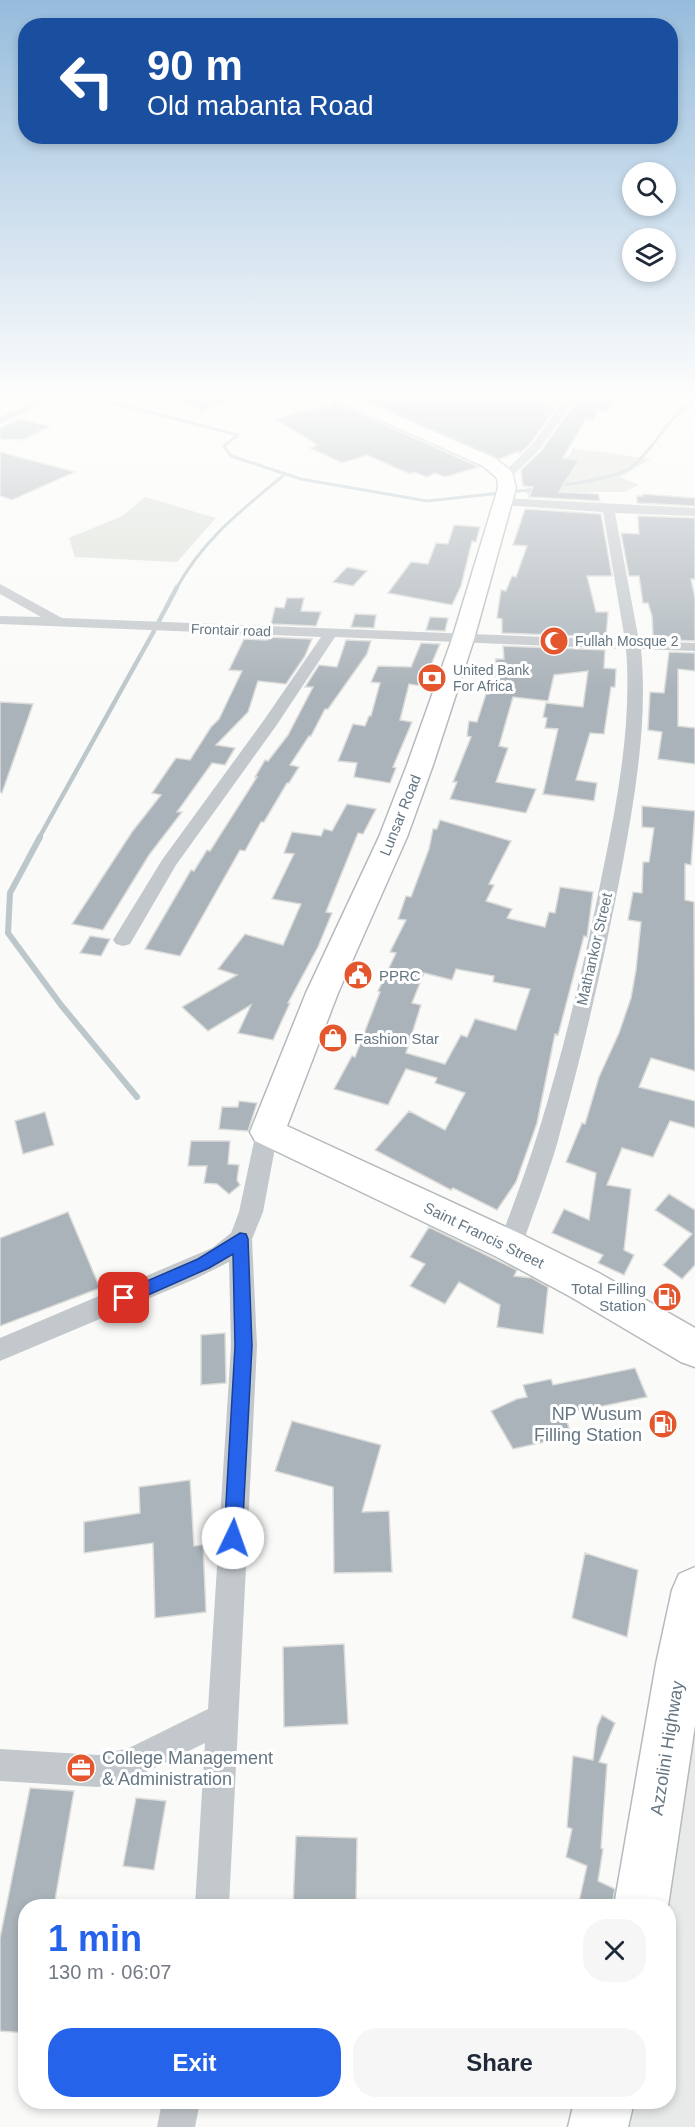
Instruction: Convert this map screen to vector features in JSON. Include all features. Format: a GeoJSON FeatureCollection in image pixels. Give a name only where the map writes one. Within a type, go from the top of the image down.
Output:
{"type":"FeatureCollection","features":[{"type":"Feature","properties":{"kind":"main road","name":"Lunsar Road"},"geometry":{"type":"LineString","coordinates":[[267,1132],[318,1004],[393,837],[463,639],[504,495]]}},
{"type":"Feature","properties":{"kind":"main road","name":"Saint Francis Street"},"geometry":{"type":"LineString","coordinates":[[267,1132],[510,1246],[585,1285],[695,1349]]}},
{"type":"Feature","properties":{"kind":"main road","name":"Azzolini Highway"},"geometry":{"type":"LineString","coordinates":[[642,1899],[680,1664],[695,1590]]}},
{"type":"Feature","properties":{"kind":"main road"},"geometry":{"type":"LineString","coordinates":[[598,2127],[602,2109]]}},
{"type":"Feature","properties":{"kind":"street"},"geometry":{"type":"LineString","coordinates":[[534,495],[608,509],[695,512]]}},
{"type":"Feature","properties":{"kind":"street"},"geometry":{"type":"LineString","coordinates":[[608,509],[633,644]]}},
{"type":"Feature","properties":{"kind":"street"},"geometry":{"type":"LineString","coordinates":[[0,588],[60,623]]}},
{"type":"Feature","properties":{"kind":"street","name":"Frontair road"},"geometry":{"type":"LineString","coordinates":[[0,620],[695,647]]}},
{"type":"Feature","properties":{"kind":"street"},"geometry":{"type":"LineString","coordinates":[[123,940],[168,864],[270,723],[330,634]]}},
{"type":"Feature","properties":{"kind":"street","name":"Mathankor Street"},"geometry":{"type":"LineString","coordinates":[[510,1246],[550,1131],[598,943],[619,834],[631,750],[636,677],[633,644]]}},
{"type":"Feature","properties":{"kind":"street"},"geometry":{"type":"LineString","coordinates":[[0,1350],[221,1255],[240,1239],[252,1212],[267,1132]]}},
{"type":"Feature","properties":{"kind":"street"},"geometry":{"type":"LineString","coordinates":[[212,1899],[244,1346],[240,1239]]}},
{"type":"Feature","properties":{"kind":"street"},"geometry":{"type":"LineString","coordinates":[[0,1765],[98,1771],[132,1762],[223,1718]]}},
{"type":"Feature","properties":{"kind":"street"},"geometry":{"type":"LineString","coordinates":[[176,2127],[180,2109]]}},
{"type":"Feature","properties":{"kind":"shaded area"},"geometry":{"type":"Polygon","coordinates":[[[528,495],[577,495],[576,500],[528,495]]]}},
{"type":"Feature","properties":{"kind":"shaded area"},"geometry":{"type":"Polygon","coordinates":[[[145,497],[216,518],[177,562],[75,557],[69,538],[122,516],[145,497]]]}},
{"type":"Feature","properties":{"kind":"shaded area"},"geometry":{"type":"Polygon","coordinates":[[[695,1666],[695,2127],[588,2127],[592,2109],[676,2109],[676,1899],[641,1899],[695,1666]]]}},
{"type":"Feature","properties":{"kind":"building"},"geometry":{"type":"Polygon","coordinates":[[[0,495],[23,495],[12,500],[0,495]]]}},
{"type":"Feature","properties":{"kind":"building"},"geometry":{"type":"Polygon","coordinates":[[[598,495],[600,501],[529,497],[598,495]]]}},
{"type":"Feature","properties":{"kind":"building"},"geometry":{"type":"Polygon","coordinates":[[[637,496],[695,498],[695,506],[637,503],[637,496]]]}},
{"type":"Feature","properties":{"kind":"building"},"geometry":{"type":"Polygon","coordinates":[[[525,509],[601,514],[612,576],[587,576],[596,612],[608,612],[606,637],[502,633],[502,619],[497,618],[501,590],[506,591],[512,576],[516,577],[527,546],[513,545],[525,509]]]}},
{"type":"Feature","properties":{"kind":"building"},"geometry":{"type":"Polygon","coordinates":[[[638,516],[695,518],[695,579],[691,579],[695,598],[695,641],[671,640],[672,637],[653,636],[652,616],[648,603],[643,603],[639,576],[629,576],[621,533],[639,534],[638,516]]]}},
{"type":"Feature","properties":{"kind":"building"},"geometry":{"type":"Polygon","coordinates":[[[454,525],[480,527],[476,542],[472,541],[461,586],[452,605],[388,593],[411,562],[428,564],[436,543],[448,544],[454,525]]]}},
{"type":"Feature","properties":{"kind":"building"},"geometry":{"type":"Polygon","coordinates":[[[347,567],[367,571],[353,586],[333,582],[347,567]]]}},
{"type":"Feature","properties":{"kind":"building"},"geometry":{"type":"Polygon","coordinates":[[[287,598],[304,598],[301,611],[321,612],[316,626],[271,624],[275,607],[284,608],[287,598]]]}},
{"type":"Feature","properties":{"kind":"building"},"geometry":{"type":"Polygon","coordinates":[[[355,614],[376,615],[374,628],[351,627],[355,614]]]}},
{"type":"Feature","properties":{"kind":"building"},"geometry":{"type":"Polygon","coordinates":[[[430,617],[448,618],[445,631],[426,630],[430,617]]]}},
{"type":"Feature","properties":{"kind":"building"},"geometry":{"type":"Polygon","coordinates":[[[267,637],[312,639],[305,656],[286,684],[258,681],[248,712],[216,745],[235,748],[225,765],[212,763],[177,812],[182,812],[149,855],[103,930],[72,924],[132,832],[161,795],[152,793],[176,758],[190,760],[211,727],[219,719],[242,671],[229,670],[244,639],[267,640],[267,637]]]}},
{"type":"Feature","properties":{"kind":"building"},"geometry":{"type":"Polygon","coordinates":[[[346,640],[371,641],[367,654],[328,709],[325,709],[311,736],[290,765],[299,767],[264,822],[261,822],[245,851],[240,850],[180,956],[145,949],[191,870],[194,871],[207,850],[210,851],[257,777],[255,777],[265,760],[268,761],[288,735],[313,687],[305,687],[319,665],[337,667],[346,640]]]}},
{"type":"Feature","properties":{"kind":"building"},"geometry":{"type":"Polygon","coordinates":[[[421,643],[440,644],[422,686],[409,684],[400,720],[412,722],[393,767],[396,768],[390,783],[354,777],[357,763],[338,761],[353,724],[365,726],[371,716],[380,683],[371,682],[378,666],[411,667],[421,643]]]}},
{"type":"Feature","properties":{"kind":"building"},"geometry":{"type":"Polygon","coordinates":[[[503,646],[605,650],[604,668],[616,669],[615,687],[611,687],[604,734],[590,733],[576,780],[597,783],[594,801],[543,794],[558,729],[545,728],[547,718],[543,717],[546,703],[583,707],[588,671],[554,675],[548,701],[513,697],[499,746],[508,748],[496,782],[536,789],[526,813],[450,799],[457,782],[453,782],[471,737],[467,736],[469,721],[477,722],[486,694],[489,694],[496,659],[504,659],[503,646]]]}},
{"type":"Feature","properties":{"kind":"building"},"geometry":{"type":"Polygon","coordinates":[[[669,652],[695,653],[695,671],[678,669],[678,726],[695,728],[695,764],[658,759],[662,732],[648,730],[650,692],[664,693],[669,652]]]}},
{"type":"Feature","properties":{"kind":"building"},"geometry":{"type":"Polygon","coordinates":[[[0,702],[33,704],[2,793],[0,792],[0,702]]]}},
{"type":"Feature","properties":{"kind":"building"},"geometry":{"type":"Polygon","coordinates":[[[347,804],[376,809],[363,834],[358,833],[326,912],[332,913],[318,947],[288,1003],[290,1003],[273,1040],[238,1033],[251,1005],[208,1031],[182,1007],[237,975],[218,969],[245,934],[283,945],[301,904],[272,899],[294,854],[284,853],[292,832],[321,836],[324,829],[332,831],[347,804]]]}},
{"type":"Feature","properties":{"kind":"building"},"geometry":{"type":"Polygon","coordinates":[[[642,806],[695,811],[691,865],[685,864],[685,900],[694,902],[695,1071],[651,1058],[639,1087],[695,1101],[695,1128],[670,1121],[653,1157],[622,1148],[607,1185],[631,1189],[624,1250],[634,1255],[624,1275],[598,1263],[603,1255],[552,1233],[564,1209],[589,1220],[596,1173],[566,1162],[582,1123],[585,1124],[599,1077],[619,1033],[631,998],[641,922],[628,920],[633,892],[642,893],[643,862],[649,862],[654,828],[642,827],[642,806]]]}},
{"type":"Feature","properties":{"kind":"building"},"geometry":{"type":"Polygon","coordinates":[[[440,820],[511,841],[489,884],[494,885],[486,901],[512,909],[507,918],[545,927],[549,912],[555,913],[560,887],[593,892],[587,937],[584,936],[558,1035],[555,1034],[537,1123],[516,1182],[497,1210],[453,1188],[451,1190],[375,1150],[409,1111],[445,1130],[465,1093],[435,1083],[437,1078],[406,1069],[388,1105],[334,1089],[352,1056],[355,1057],[380,992],[378,991],[396,953],[390,952],[406,920],[398,919],[406,896],[411,897],[429,849],[433,829],[437,829],[440,820]],[[456,969],[452,980],[424,973],[412,1003],[421,1005],[406,1053],[445,1064],[461,1035],[467,1037],[475,1019],[516,1030],[530,989],[493,982],[494,976],[456,969]]]}},
{"type":"Feature","properties":{"kind":"building"},"geometry":{"type":"Polygon","coordinates":[[[90,936],[110,939],[101,956],[80,953],[90,936]]]}},
{"type":"Feature","properties":{"kind":"building"},"geometry":{"type":"Polygon","coordinates":[[[239,1101],[257,1103],[248,1131],[219,1129],[222,1107],[238,1107],[239,1101]]]}},
{"type":"Feature","properties":{"kind":"building"},"geometry":{"type":"Polygon","coordinates":[[[45,1112],[54,1145],[23,1154],[15,1121],[45,1112]]]}},
{"type":"Feature","properties":{"kind":"building"},"geometry":{"type":"Polygon","coordinates":[[[191,1141],[230,1141],[228,1164],[239,1165],[237,1180],[240,1185],[229,1194],[217,1184],[204,1183],[207,1166],[188,1166],[191,1141]]]}},
{"type":"Feature","properties":{"kind":"building"},"geometry":{"type":"Polygon","coordinates":[[[669,1194],[695,1210],[695,1265],[682,1279],[663,1265],[692,1234],[655,1210],[669,1194]]]}},
{"type":"Feature","properties":{"kind":"building"},"geometry":{"type":"Polygon","coordinates":[[[68,1212],[100,1288],[0,1326],[0,1238],[68,1212]]]}},
{"type":"Feature","properties":{"kind":"building"},"geometry":{"type":"Polygon","coordinates":[[[429,1227],[517,1270],[514,1276],[532,1278],[548,1287],[543,1334],[497,1327],[500,1305],[459,1282],[445,1304],[410,1286],[425,1264],[410,1257],[429,1227]]]}},
{"type":"Feature","properties":{"kind":"building"},"geometry":{"type":"Polygon","coordinates":[[[225,1333],[226,1383],[201,1385],[201,1335],[225,1333]]]}},
{"type":"Feature","properties":{"kind":"building"},"geometry":{"type":"Polygon","coordinates":[[[635,1368],[647,1397],[564,1414],[572,1436],[513,1449],[491,1411],[527,1397],[523,1385],[551,1379],[553,1385],[635,1368]]]}},
{"type":"Feature","properties":{"kind":"building"},"geometry":{"type":"Polygon","coordinates":[[[292,1421],[381,1445],[362,1512],[389,1511],[392,1572],[334,1573],[333,1487],[275,1471],[292,1421]]]}},
{"type":"Feature","properties":{"kind":"building"},"geometry":{"type":"Polygon","coordinates":[[[190,1480],[194,1546],[203,1545],[206,1612],[155,1618],[153,1543],[84,1553],[84,1522],[140,1513],[139,1487],[190,1480]]]}},
{"type":"Feature","properties":{"kind":"building"},"geometry":{"type":"Polygon","coordinates":[[[585,1553],[638,1570],[627,1637],[572,1618],[585,1553]]]}},
{"type":"Feature","properties":{"kind":"building"},"geometry":{"type":"Polygon","coordinates":[[[344,1644],[348,1724],[284,1727],[283,1647],[344,1644]]]}},
{"type":"Feature","properties":{"kind":"building"},"geometry":{"type":"Polygon","coordinates":[[[602,1715],[615,1723],[599,1762],[607,1764],[601,1848],[603,1849],[598,1881],[615,1889],[613,1899],[580,1899],[587,1866],[566,1857],[572,1829],[567,1827],[573,1756],[593,1760],[597,1727],[602,1715]]]}},
{"type":"Feature","properties":{"kind":"building"},"geometry":{"type":"Polygon","coordinates":[[[30,1788],[74,1791],[55,1899],[18,1899],[18,2032],[0,2031],[0,1938],[30,1788]]]}},
{"type":"Feature","properties":{"kind":"building"},"geometry":{"type":"Polygon","coordinates":[[[136,1798],[166,1801],[154,1870],[123,1866],[136,1798]]]}},
{"type":"Feature","properties":{"kind":"building"},"geometry":{"type":"Polygon","coordinates":[[[296,1836],[357,1838],[356,1899],[293,1899],[296,1836]]]}},
{"type":"Feature","properties":{"kind":"waterway"},"geometry":{"type":"LineString","coordinates":[[176,589],[211,540],[260,495]]}},
{"type":"Feature","properties":{"kind":"waterway"},"geometry":{"type":"LineString","coordinates":[[394,495],[427,501],[480,495]]}},
{"type":"Feature","properties":{"kind":"waterway"},"geometry":{"type":"LineString","coordinates":[[158,623],[177,587]]}},
{"type":"Feature","properties":{"kind":"waterway"},"geometry":{"type":"LineString","coordinates":[[39,838],[154,631]]}},
{"type":"Feature","properties":{"kind":"waterway"},"geometry":{"type":"LineString","coordinates":[[40,837],[10,893],[8,933],[61,1005],[137,1097]]}},
{"type":"Feature","properties":{"kind":"place","name":"Fullah Mosque 2"},"geometry":{"type":"Point","coordinates":[554,641]}},
{"type":"Feature","properties":{"kind":"place","name":"United Bank For Africa"},"geometry":{"type":"Point","coordinates":[432,678]}},
{"type":"Feature","properties":{"kind":"place","name":"PPRC"},"geometry":{"type":"Point","coordinates":[358,975]}},
{"type":"Feature","properties":{"kind":"place","name":"Fashion Star"},"geometry":{"type":"Point","coordinates":[333,1038]}},
{"type":"Feature","properties":{"kind":"place","name":"Total Filling Station"},"geometry":{"type":"Point","coordinates":[667,1297]}},
{"type":"Feature","properties":{"kind":"place","name":"NP Wusum Filling Station"},"geometry":{"type":"Point","coordinates":[663,1424]}},
{"type":"Feature","properties":{"kind":"place","name":"College Management & Administration"},"geometry":{"type":"Point","coordinates":[81,1768]}},
{"type":"Feature","properties":{"kind":"route"},"geometry":{"type":"LineString","coordinates":[[124,1298],[204,1264],[221,1255],[240,1239],[244,1346],[233,1538]]}}]}
